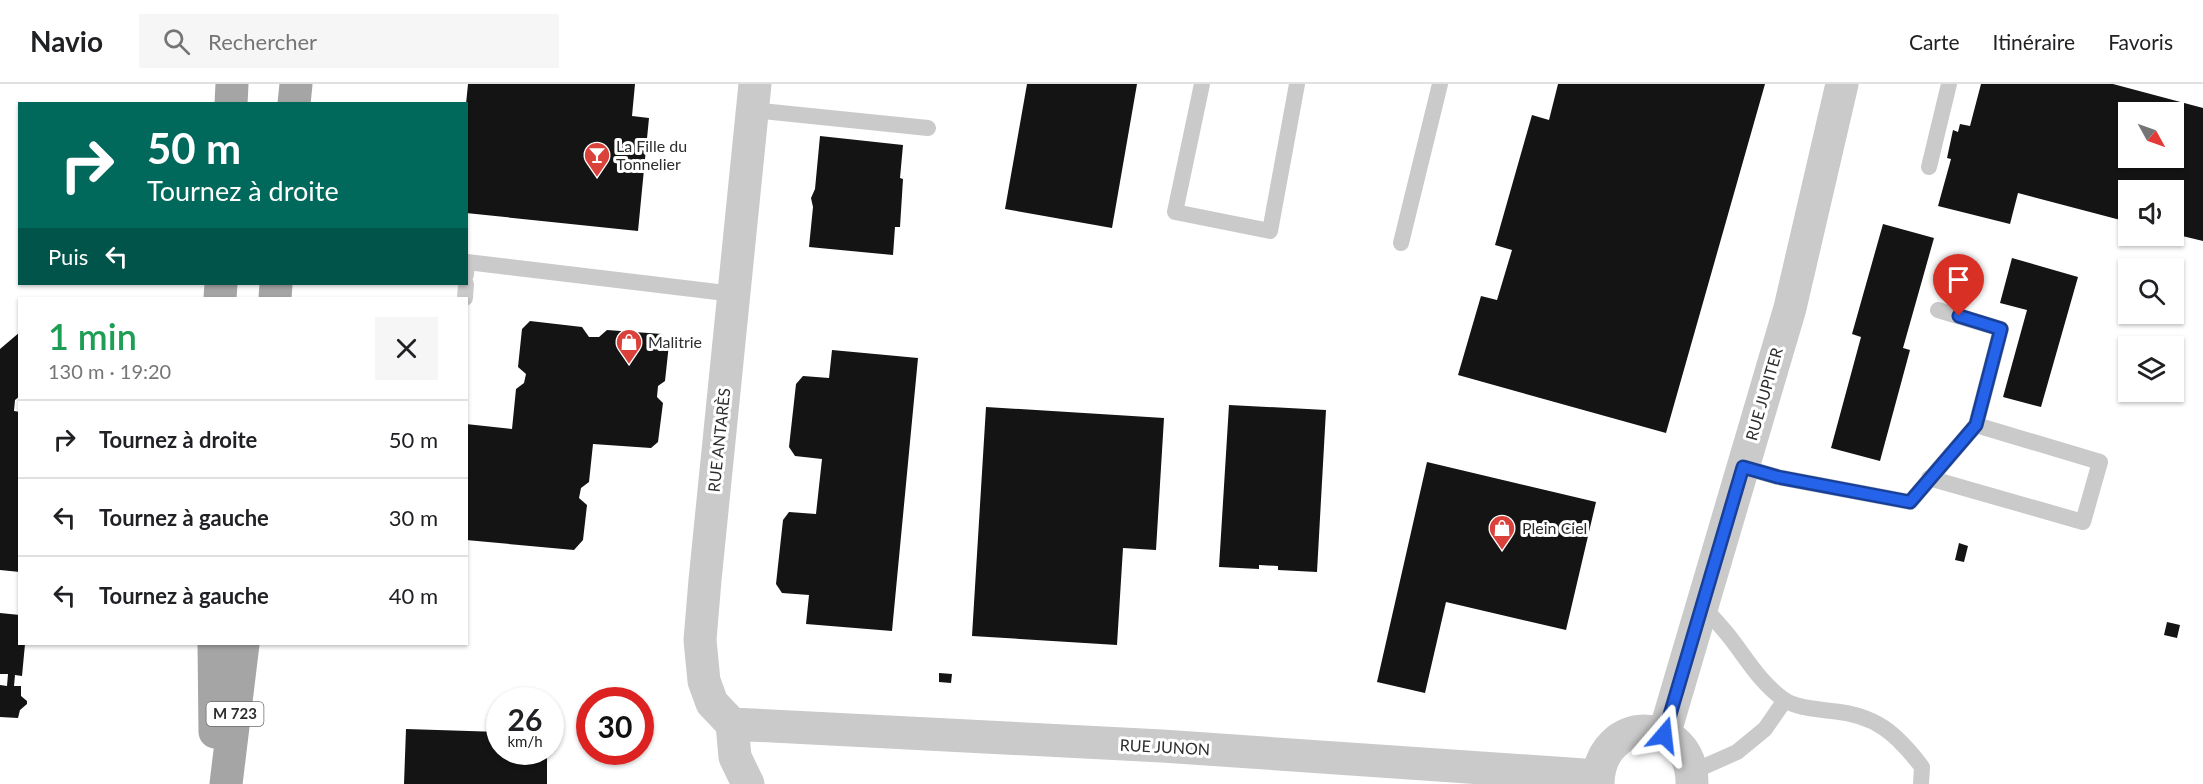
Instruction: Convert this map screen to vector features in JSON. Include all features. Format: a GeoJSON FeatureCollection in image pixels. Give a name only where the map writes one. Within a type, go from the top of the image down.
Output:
{"type":"FeatureCollection","features":[{"type":"Feature","properties":{"kind":"main road"},"geometry":{"type":"LineString","coordinates":[[231,102],[232,84]]}},
{"type":"Feature","properties":{"kind":"main road"},"geometry":{"type":"LineString","coordinates":[[294,102],[296,84]]}},
{"type":"Feature","properties":{"kind":"main road","name":"M 723"},"geometry":{"type":"LineString","coordinates":[[214,645],[215,784]]}},
{"type":"Feature","properties":{"kind":"main road","name":"M 723"},"geometry":{"type":"LineString","coordinates":[[226,784],[243,645]]}},
{"type":"Feature","properties":{"kind":"street","name":"RUE JUPITER"},"geometry":{"type":"LineString","coordinates":[[1664,735],[1790,308],[1842,84]]}},
{"type":"Feature","properties":{"kind":"street","name":"RUE ANTARÈS"},"geometry":{"type":"LineString","coordinates":[[732,724],[712,704],[704,681],[700,640],[754,97]]}},
{"type":"Feature","properties":{"kind":"street","name":"RUE JUNON"},"geometry":{"type":"LineString","coordinates":[[732,724],[1162,746],[1598,780]]}},
{"type":"Feature","properties":{"kind":"street"},"geometry":{"type":"LineString","coordinates":[[732,724],[735,757],[748,784]]}},
{"type":"Feature","properties":{"kind":"street"},"geometry":{"type":"LineString","coordinates":[[1598,780],[1599,766],[1606,751],[1620,737],[1635,731],[1652,731],[1678,744],[1687,756],[1692,778]]}},
{"type":"Feature","properties":{"kind":"lane"},"geometry":{"type":"LineString","coordinates":[[1202,84],[1175,212],[1270,231],[1297,84]]}},
{"type":"Feature","properties":{"kind":"lane"},"geometry":{"type":"LineString","coordinates":[[1401,243],[1440,84]]}},
{"type":"Feature","properties":{"kind":"lane"},"geometry":{"type":"LineString","coordinates":[[1929,167],[1949,84]]}},
{"type":"Feature","properties":{"kind":"lane"},"geometry":{"type":"LineString","coordinates":[[754,97],[928,128]]}},
{"type":"Feature","properties":{"kind":"lane"},"geometry":{"type":"LineString","coordinates":[[468,266],[734,294]]}},
{"type":"Feature","properties":{"kind":"lane"},"geometry":{"type":"LineString","coordinates":[[1743,467],[1778,477],[1910,502],[1976,425],[2001,329],[1938,310]]}},
{"type":"Feature","properties":{"kind":"lane"},"geometry":{"type":"LineString","coordinates":[[1929,478],[2083,522],[2100,462],[1976,425]]}},
{"type":"Feature","properties":{"kind":"lane"},"geometry":{"type":"LineString","coordinates":[[1702,605],[1731,638],[1760,680],[1785,700],[1810,709],[1855,716],[1879,724],[1903,742],[1922,766],[1921,784]]}},
{"type":"Feature","properties":{"kind":"lane"},"geometry":{"type":"LineString","coordinates":[[1692,778],[1737,752],[1765,729],[1785,700]]}},
{"type":"Feature","properties":{"kind":"building"},"geometry":{"type":"Polygon","coordinates":[[[468,84],[635,84],[632,116],[649,118],[638,231],[468,213],[466,102],[468,84]]]}},
{"type":"Feature","properties":{"kind":"building"},"geometry":{"type":"Polygon","coordinates":[[[1027,84],[1137,84],[1112,228],[1005,209],[1027,84]]]}},
{"type":"Feature","properties":{"kind":"building"},"geometry":{"type":"Polygon","coordinates":[[[1558,84],[1765,84],[1666,433],[1458,375],[1481,296],[1497,300],[1512,250],[1495,245],[1532,115],[1549,120],[1558,84]]]}},
{"type":"Feature","properties":{"kind":"building"},"geometry":{"type":"Polygon","coordinates":[[[1981,84],[2113,84],[2180,102],[2118,102],[2118,168],[2184,168],[2184,103],[2203,108],[2203,241],[2184,236],[2184,180],[2118,180],[2118,219],[2018,193],[2010,224],[1938,206],[1951,159],[1947,158],[1953,130],[1958,132],[1960,124],[1970,126],[1981,84]]]}},
{"type":"Feature","properties":{"kind":"building"},"geometry":{"type":"Polygon","coordinates":[[[820,136],[903,145],[900,227],[895,227],[893,255],[809,247],[813,207],[811,198],[815,189],[820,136]]]}},
{"type":"Feature","properties":{"kind":"building"},"geometry":{"type":"Polygon","coordinates":[[[1883,224],[1934,238],[1903,348],[1910,350],[1880,461],[1831,448],[1861,337],[1852,334],[1883,224]]]}},
{"type":"Feature","properties":{"kind":"building"},"geometry":{"type":"Polygon","coordinates":[[[2012,258],[2078,277],[2041,407],[2003,397],[2027,310],[2000,303],[2012,258]]]}},
{"type":"Feature","properties":{"kind":"building"},"geometry":{"type":"Polygon","coordinates":[[[530,321],[582,327],[589,337],[599,337],[607,330],[662,334],[669,344],[665,381],[658,386],[657,397],[663,403],[658,442],[651,448],[593,444],[589,482],[581,488],[579,498],[587,505],[583,540],[574,550],[468,540],[468,424],[512,429],[516,389],[524,383],[526,374],[518,367],[522,329],[530,321]]]}},
{"type":"Feature","properties":{"kind":"building"},"geometry":{"type":"Polygon","coordinates":[[[18,334],[18,398],[15,400],[14,411],[18,412],[18,572],[0,570],[0,349],[18,334]]]}},
{"type":"Feature","properties":{"kind":"building"},"geometry":{"type":"Polygon","coordinates":[[[832,350],[918,358],[892,631],[806,624],[809,595],[782,593],[776,584],[783,520],[789,512],[816,514],[822,459],[795,456],[789,447],[796,384],[803,376],[829,378],[832,350]]]}},
{"type":"Feature","properties":{"kind":"building"},"geometry":{"type":"Polygon","coordinates":[[[1229,405],[1326,410],[1317,572],[1278,570],[1278,566],[1259,565],[1259,569],[1219,567],[1229,405]]]}},
{"type":"Feature","properties":{"kind":"building"},"geometry":{"type":"Polygon","coordinates":[[[986,407],[1164,418],[1156,550],[1123,548],[1117,645],[972,636],[986,407]]]}},
{"type":"Feature","properties":{"kind":"building"},"geometry":{"type":"Polygon","coordinates":[[[1427,462],[1596,502],[1566,630],[1446,602],[1425,693],[1377,682],[1427,462]]]}},
{"type":"Feature","properties":{"kind":"building"},"geometry":{"type":"Polygon","coordinates":[[[1959,543],[1968,546],[1964,562],[1955,560],[1959,543]]]}},
{"type":"Feature","properties":{"kind":"building"},"geometry":{"type":"Polygon","coordinates":[[[0,613],[18,615],[18,645],[25,645],[22,676],[15,675],[14,686],[21,686],[21,696],[27,704],[20,710],[18,718],[0,717],[0,685],[7,686],[8,674],[0,674],[0,613]]]}},
{"type":"Feature","properties":{"kind":"building"},"geometry":{"type":"Polygon","coordinates":[[[2167,622],[2180,625],[2177,638],[2164,635],[2167,622]]]}},
{"type":"Feature","properties":{"kind":"building"},"geometry":{"type":"Polygon","coordinates":[[[939,673],[952,674],[951,683],[939,682],[939,673]]]}},
{"type":"Feature","properties":{"kind":"building"},"geometry":{"type":"Polygon","coordinates":[[[406,729],[486,732],[486,765],[547,765],[547,784],[404,784],[406,729]]]}},
{"type":"Feature","properties":{"kind":"place","name":"La Fille du Tonnelier"},"geometry":{"type":"Point","coordinates":[597,178]}},
{"type":"Feature","properties":{"kind":"place","name":"Malitrie"},"geometry":{"type":"Point","coordinates":[629,365]}},
{"type":"Feature","properties":{"kind":"place","name":"Plein Ciel"},"geometry":{"type":"Point","coordinates":[1502,551]}},
{"type":"Feature","properties":{"kind":"route"},"geometry":{"type":"LineString","coordinates":[[1664,735],[1743,467],[1778,477],[1910,502],[1976,425],[2001,329],[1959,316]]}}]}
